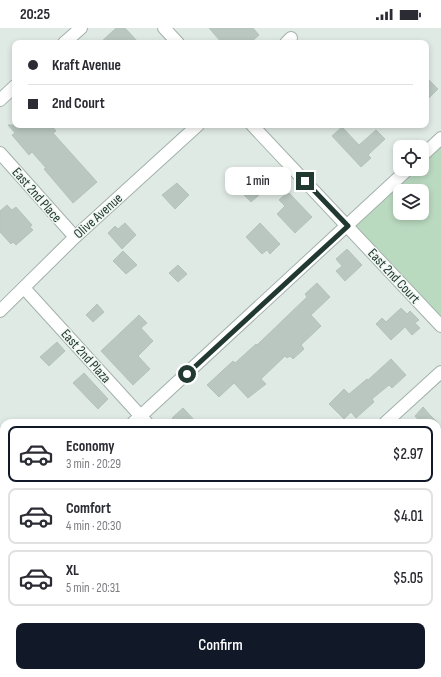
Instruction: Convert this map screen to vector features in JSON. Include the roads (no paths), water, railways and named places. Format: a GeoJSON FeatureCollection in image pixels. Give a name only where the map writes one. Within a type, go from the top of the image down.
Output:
{"type":"FeatureCollection","features":[{"type":"Feature","properties":{"kind":"street"},"geometry":{"type":"LineString","coordinates":[[67,40],[80,28]]}},
{"type":"Feature","properties":{"kind":"street"},"geometry":{"type":"LineString","coordinates":[[164,28],[175,40]]}},
{"type":"Feature","properties":{"kind":"street"},"geometry":{"type":"LineString","coordinates":[[1,98],[12,89]]}},
{"type":"Feature","properties":{"kind":"street","name":"Olive Avenue"},"geometry":{"type":"LineString","coordinates":[[0,311],[75,237],[195,128]]}},
{"type":"Feature","properties":{"kind":"street","name":"East 2nd Court"},"geometry":{"type":"LineString","coordinates":[[255,128],[441,326]]}},
{"type":"Feature","properties":{"kind":"street"},"geometry":{"type":"LineString","coordinates":[[429,149],[441,138]]}},
{"type":"Feature","properties":{"kind":"street","name":"East 2nd Place"},"geometry":{"type":"LineString","coordinates":[[0,153],[75,237]]}},
{"type":"Feature","properties":{"kind":"street"},"geometry":{"type":"LineString","coordinates":[[143,419],[401,176]]}},
{"type":"Feature","properties":{"kind":"street","name":"East 2nd Plaza"},"geometry":{"type":"LineString","coordinates":[[24,288],[139,419]]}},
{"type":"Feature","properties":{"kind":"street"},"geometry":{"type":"LineString","coordinates":[[389,419],[441,372]]}}]}
